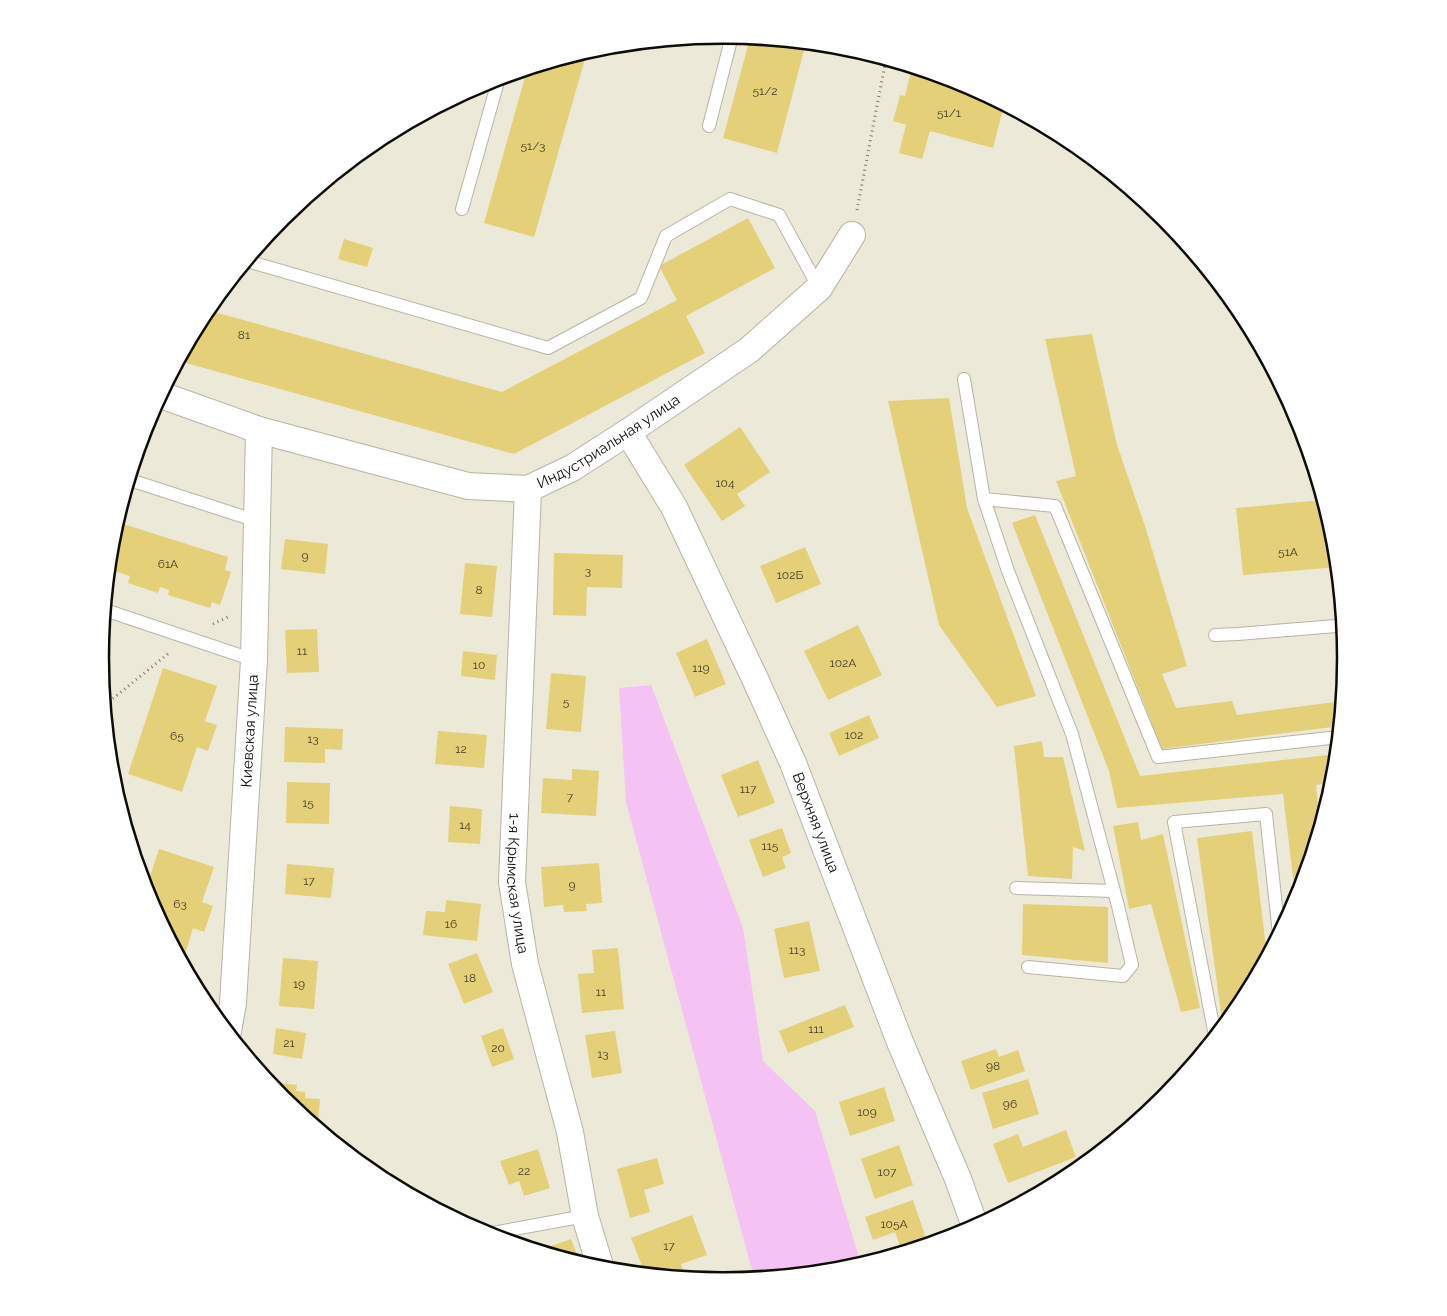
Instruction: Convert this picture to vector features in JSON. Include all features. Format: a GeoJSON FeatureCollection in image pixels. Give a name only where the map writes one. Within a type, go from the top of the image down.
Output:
{"type":"FeatureCollection","features":[{"type":"Feature","properties":{"kind":"street","name":"Индустриальная улица"},"geometry":{"type":"LineString","coordinates":[[168,397],[259,430],[468,486],[528,489],[572,468],[748,350],[819,288],[852,235]]}},
{"type":"Feature","properties":{"kind":"street","name":"Киевская улица"},"geometry":{"type":"LineString","coordinates":[[230,1023],[234,1003],[254,660],[259,430]]}},
{"type":"Feature","properties":{"kind":"street","name":"Верхняя улица"},"geometry":{"type":"LineString","coordinates":[[628,432],[674,507],[778,730],[900,1042],[958,1179],[972,1219]]}},
{"type":"Feature","properties":{"kind":"street","name":"1-я Крымская улица"},"geometry":{"type":"LineString","coordinates":[[528,489],[512,882],[525,964],[570,1132],[585,1216],[598,1259]]}},
{"type":"Feature","properties":{"kind":"lane"},"geometry":{"type":"LineString","coordinates":[[709,126],[730,44]]}},
{"type":"Feature","properties":{"kind":"lane"},"geometry":{"type":"LineString","coordinates":[[462,208],[496,88]]}},
{"type":"Feature","properties":{"kind":"lane"},"geometry":{"type":"LineString","coordinates":[[254,263],[548,348],[641,298],[666,236],[730,199],[779,215],[819,288]]}},
{"type":"Feature","properties":{"kind":"lane"},"geometry":{"type":"LineString","coordinates":[[964,379],[984,499],[1008,571],[1072,734],[1132,965],[1123,976],[1028,967]]}},
{"type":"Feature","properties":{"kind":"lane"},"geometry":{"type":"LineString","coordinates":[[135,482],[257,521]]}},
{"type":"Feature","properties":{"kind":"lane"},"geometry":{"type":"LineString","coordinates":[[984,499],[1055,506],[1158,757],[1332,737]]}},
{"type":"Feature","properties":{"kind":"lane"},"geometry":{"type":"LineString","coordinates":[[112,612],[254,660]]}},
{"type":"Feature","properties":{"kind":"lane"},"geometry":{"type":"LineString","coordinates":[[1215,635],[1336,626]]}},
{"type":"Feature","properties":{"kind":"lane"},"geometry":{"type":"LineString","coordinates":[[1214,1028],[1174,822],[1266,814],[1278,922]]}},
{"type":"Feature","properties":{"kind":"lane"},"geometry":{"type":"LineString","coordinates":[[1016,888],[1114,891]]}},
{"type":"Feature","properties":{"kind":"lane"},"geometry":{"type":"LineString","coordinates":[[503,1231],[585,1216]]}},
{"type":"Feature","properties":{"kind":"path"},"geometry":{"type":"LineString","coordinates":[[852,235],[885,66]]}},
{"type":"Feature","properties":{"kind":"path"},"geometry":{"type":"LineString","coordinates":[[111,701],[188,638],[255,603]]}},
{"type":"Feature","properties":{"kind":"shaded area"},"geometry":{"type":"Polygon","coordinates":[[[651,685],[743,928],[763,1061],[815,1111],[859,1256],[804,1267],[752,1271],[626,802],[619,688],[651,685]]]}},
{"type":"Feature","properties":{"kind":"building"},"geometry":{"type":"Polygon","coordinates":[[[748,45],[804,49],[777,153],[723,138],[748,45]]]}},
{"type":"Feature","properties":{"kind":"building"},"geometry":{"type":"Polygon","coordinates":[[[585,60],[534,237],[484,223],[525,76],[585,60]]]}},
{"type":"Feature","properties":{"kind":"building"},"geometry":{"type":"Polygon","coordinates":[[[911,73],[959,91],[1002,111],[993,148],[930,131],[922,159],[899,153],[906,125],[893,121],[900,95],[905,96],[911,73]]]}},
{"type":"Feature","properties":{"kind":"building"},"geometry":{"type":"Polygon","coordinates":[[[748,218],[775,268],[686,316],[705,353],[514,454],[186,363],[216,313],[502,392],[677,300],[659,266],[748,218]]]}},
{"type":"Feature","properties":{"kind":"building"},"geometry":{"type":"Polygon","coordinates":[[[344,239],[373,248],[367,267],[338,259],[344,239]]]}},
{"type":"Feature","properties":{"kind":"building"},"geometry":{"type":"Polygon","coordinates":[[[1092,334],[1117,445],[1145,526],[1187,666],[1162,674],[1176,708],[1232,701],[1237,715],[1336,702],[1333,727],[1162,749],[1056,481],[1076,476],[1045,339],[1092,334]]]}},
{"type":"Feature","properties":{"kind":"building"},"geometry":{"type":"Polygon","coordinates":[[[949,398],[967,508],[1036,696],[997,707],[939,625],[888,401],[949,398]]]}},
{"type":"Feature","properties":{"kind":"building"},"geometry":{"type":"Polygon","coordinates":[[[740,427],[770,472],[737,494],[745,506],[722,521],[684,465],[740,427]]]}},
{"type":"Feature","properties":{"kind":"building"},"geometry":{"type":"Polygon","coordinates":[[[1317,501],[1330,568],[1243,575],[1236,508],[1317,501]]]}},
{"type":"Feature","properties":{"kind":"building"},"geometry":{"type":"Polygon","coordinates":[[[1035,515],[1140,776],[1329,755],[1325,784],[1316,785],[1318,811],[1294,885],[1283,794],[1117,808],[1109,771],[1012,523],[1035,515]]]}},
{"type":"Feature","properties":{"kind":"building"},"geometry":{"type":"Polygon","coordinates":[[[124,524],[228,557],[225,570],[231,572],[220,605],[212,602],[210,608],[168,595],[169,590],[160,587],[158,593],[128,583],[130,576],[116,572],[124,524]]]}},
{"type":"Feature","properties":{"kind":"building"},"geometry":{"type":"Polygon","coordinates":[[[285,539],[328,544],[325,574],[281,569],[285,539]]]}},
{"type":"Feature","properties":{"kind":"building"},"geometry":{"type":"Polygon","coordinates":[[[805,547],[821,584],[776,603],[760,566],[805,547]]]}},
{"type":"Feature","properties":{"kind":"building"},"geometry":{"type":"Polygon","coordinates":[[[554,553],[623,555],[622,588],[587,587],[586,616],[553,615],[554,553]]]}},
{"type":"Feature","properties":{"kind":"building"},"geometry":{"type":"Polygon","coordinates":[[[465,563],[497,566],[492,617],[460,614],[465,563]]]}},
{"type":"Feature","properties":{"kind":"building"},"geometry":{"type":"Polygon","coordinates":[[[858,625],[882,675],[828,700],[804,651],[858,625]]]}},
{"type":"Feature","properties":{"kind":"building"},"geometry":{"type":"Polygon","coordinates":[[[317,629],[319,672],[287,673],[285,630],[317,629]]]}},
{"type":"Feature","properties":{"kind":"building"},"geometry":{"type":"Polygon","coordinates":[[[707,639],[726,684],[695,697],[676,653],[707,639]]]}},
{"type":"Feature","properties":{"kind":"building"},"geometry":{"type":"Polygon","coordinates":[[[463,651],[497,655],[495,680],[461,676],[463,651]]]}},
{"type":"Feature","properties":{"kind":"building"},"geometry":{"type":"Polygon","coordinates":[[[163,668],[217,686],[205,721],[217,725],[208,751],[197,747],[182,792],[128,774],[163,668]]]}},
{"type":"Feature","properties":{"kind":"building"},"geometry":{"type":"Polygon","coordinates":[[[551,673],[586,676],[581,732],[546,729],[551,673]]]}},
{"type":"Feature","properties":{"kind":"building"},"geometry":{"type":"Polygon","coordinates":[[[869,715],[879,738],[839,756],[829,733],[869,715]]]}},
{"type":"Feature","properties":{"kind":"building"},"geometry":{"type":"Polygon","coordinates":[[[285,727],[343,729],[342,750],[325,749],[325,763],[284,762],[285,727]]]}},
{"type":"Feature","properties":{"kind":"building"},"geometry":{"type":"Polygon","coordinates":[[[438,731],[487,735],[484,768],[435,764],[438,731]]]}},
{"type":"Feature","properties":{"kind":"building"},"geometry":{"type":"Polygon","coordinates":[[[1042,741],[1044,757],[1063,757],[1085,851],[1073,847],[1072,879],[1028,876],[1014,746],[1042,741]]]}},
{"type":"Feature","properties":{"kind":"building"},"geometry":{"type":"Polygon","coordinates":[[[758,760],[775,803],[738,817],[721,775],[758,760]]]}},
{"type":"Feature","properties":{"kind":"building"},"geometry":{"type":"Polygon","coordinates":[[[572,769],[599,771],[596,816],[541,813],[543,778],[572,780],[572,769]]]}},
{"type":"Feature","properties":{"kind":"building"},"geometry":{"type":"Polygon","coordinates":[[[287,782],[330,783],[329,824],[286,823],[287,782]]]}},
{"type":"Feature","properties":{"kind":"building"},"geometry":{"type":"Polygon","coordinates":[[[450,806],[482,809],[480,844],[448,842],[450,806]]]}},
{"type":"Feature","properties":{"kind":"building"},"geometry":{"type":"Polygon","coordinates":[[[1138,822],[1141,840],[1163,834],[1200,1008],[1181,1012],[1151,904],[1129,909],[1113,826],[1138,822]]]}},
{"type":"Feature","properties":{"kind":"building"},"geometry":{"type":"Polygon","coordinates":[[[782,828],[791,853],[782,857],[786,868],[763,877],[749,840],[782,828]]]}},
{"type":"Feature","properties":{"kind":"building"},"geometry":{"type":"Polygon","coordinates":[[[1252,831],[1266,945],[1222,1017],[1197,838],[1252,831]]]}},
{"type":"Feature","properties":{"kind":"building"},"geometry":{"type":"Polygon","coordinates":[[[159,849],[214,867],[202,902],[213,906],[204,932],[193,928],[185,953],[173,930],[150,877],[159,849]]]}},
{"type":"Feature","properties":{"kind":"building"},"geometry":{"type":"Polygon","coordinates":[[[599,863],[602,903],[586,904],[587,911],[564,912],[563,905],[544,907],[541,867],[599,863]]]}},
{"type":"Feature","properties":{"kind":"building"},"geometry":{"type":"Polygon","coordinates":[[[287,864],[334,868],[331,898],[285,894],[287,864]]]}},
{"type":"Feature","properties":{"kind":"building"},"geometry":{"type":"Polygon","coordinates":[[[446,900],[481,904],[477,941],[423,935],[426,911],[445,912],[446,900]]]}},
{"type":"Feature","properties":{"kind":"building"},"geometry":{"type":"Polygon","coordinates":[[[1023,904],[1108,907],[1108,963],[1022,955],[1023,904]]]}},
{"type":"Feature","properties":{"kind":"building"},"geometry":{"type":"Polygon","coordinates":[[[809,921],[820,971],[784,978],[774,929],[809,921]]]}},
{"type":"Feature","properties":{"kind":"building"},"geometry":{"type":"Polygon","coordinates":[[[618,948],[624,1009],[582,1013],[578,974],[594,973],[592,950],[618,948]]]}},
{"type":"Feature","properties":{"kind":"building"},"geometry":{"type":"Polygon","coordinates":[[[477,953],[493,992],[464,1004],[448,964],[477,953]]]}},
{"type":"Feature","properties":{"kind":"building"},"geometry":{"type":"Polygon","coordinates":[[[283,958],[318,961],[314,1009],[279,1006],[283,958]]]}},
{"type":"Feature","properties":{"kind":"building"},"geometry":{"type":"Polygon","coordinates":[[[845,1005],[854,1027],[788,1053],[779,1031],[845,1005]]]}},
{"type":"Feature","properties":{"kind":"building"},"geometry":{"type":"Polygon","coordinates":[[[276,1028],[306,1033],[302,1059],[273,1054],[276,1028]]]}},
{"type":"Feature","properties":{"kind":"building"},"geometry":{"type":"Polygon","coordinates":[[[503,1028],[514,1059],[492,1067],[481,1036],[503,1028]]]}},
{"type":"Feature","properties":{"kind":"building"},"geometry":{"type":"Polygon","coordinates":[[[615,1031],[622,1073],[592,1078],[585,1035],[615,1031]]]}},
{"type":"Feature","properties":{"kind":"building"},"geometry":{"type":"Polygon","coordinates":[[[996,1049],[999,1057],[1018,1050],[1025,1071],[971,1090],[961,1061],[996,1049]]]}},
{"type":"Feature","properties":{"kind":"building"},"geometry":{"type":"Polygon","coordinates":[[[1028,1079],[1039,1114],[993,1129],[982,1093],[1028,1079]]]}},
{"type":"Feature","properties":{"kind":"building"},"geometry":{"type":"Polygon","coordinates":[[[281,1083],[297,1085],[296,1091],[305,1092],[305,1098],[320,1099],[318,1120],[281,1083]]]}},
{"type":"Feature","properties":{"kind":"building"},"geometry":{"type":"Polygon","coordinates":[[[884,1087],[895,1121],[850,1136],[839,1102],[884,1087]]]}},
{"type":"Feature","properties":{"kind":"building"},"geometry":{"type":"Polygon","coordinates":[[[1066,1130],[1076,1157],[1008,1183],[993,1144],[1018,1134],[1023,1147],[1066,1130]]]}},
{"type":"Feature","properties":{"kind":"building"},"geometry":{"type":"Polygon","coordinates":[[[899,1145],[913,1185],[875,1199],[861,1159],[899,1145]]]}},
{"type":"Feature","properties":{"kind":"building"},"geometry":{"type":"Polygon","coordinates":[[[538,1149],[550,1188],[524,1196],[519,1181],[509,1185],[500,1161],[538,1149]]]}},
{"type":"Feature","properties":{"kind":"building"},"geometry":{"type":"Polygon","coordinates":[[[657,1158],[664,1184],[644,1190],[650,1212],[630,1218],[617,1169],[657,1158]]]}},
{"type":"Feature","properties":{"kind":"building"},"geometry":{"type":"Polygon","coordinates":[[[913,1200],[926,1238],[900,1246],[895,1232],[873,1240],[865,1217],[913,1200]]]}},
{"type":"Feature","properties":{"kind":"building"},"geometry":{"type":"Polygon","coordinates":[[[692,1215],[707,1255],[681,1264],[684,1271],[643,1267],[631,1238],[692,1215]]]}},
{"type":"Feature","properties":{"kind":"building"},"geometry":{"type":"Polygon","coordinates":[[[571,1239],[577,1254],[565,1251],[550,1247],[571,1239]]]}}]}
